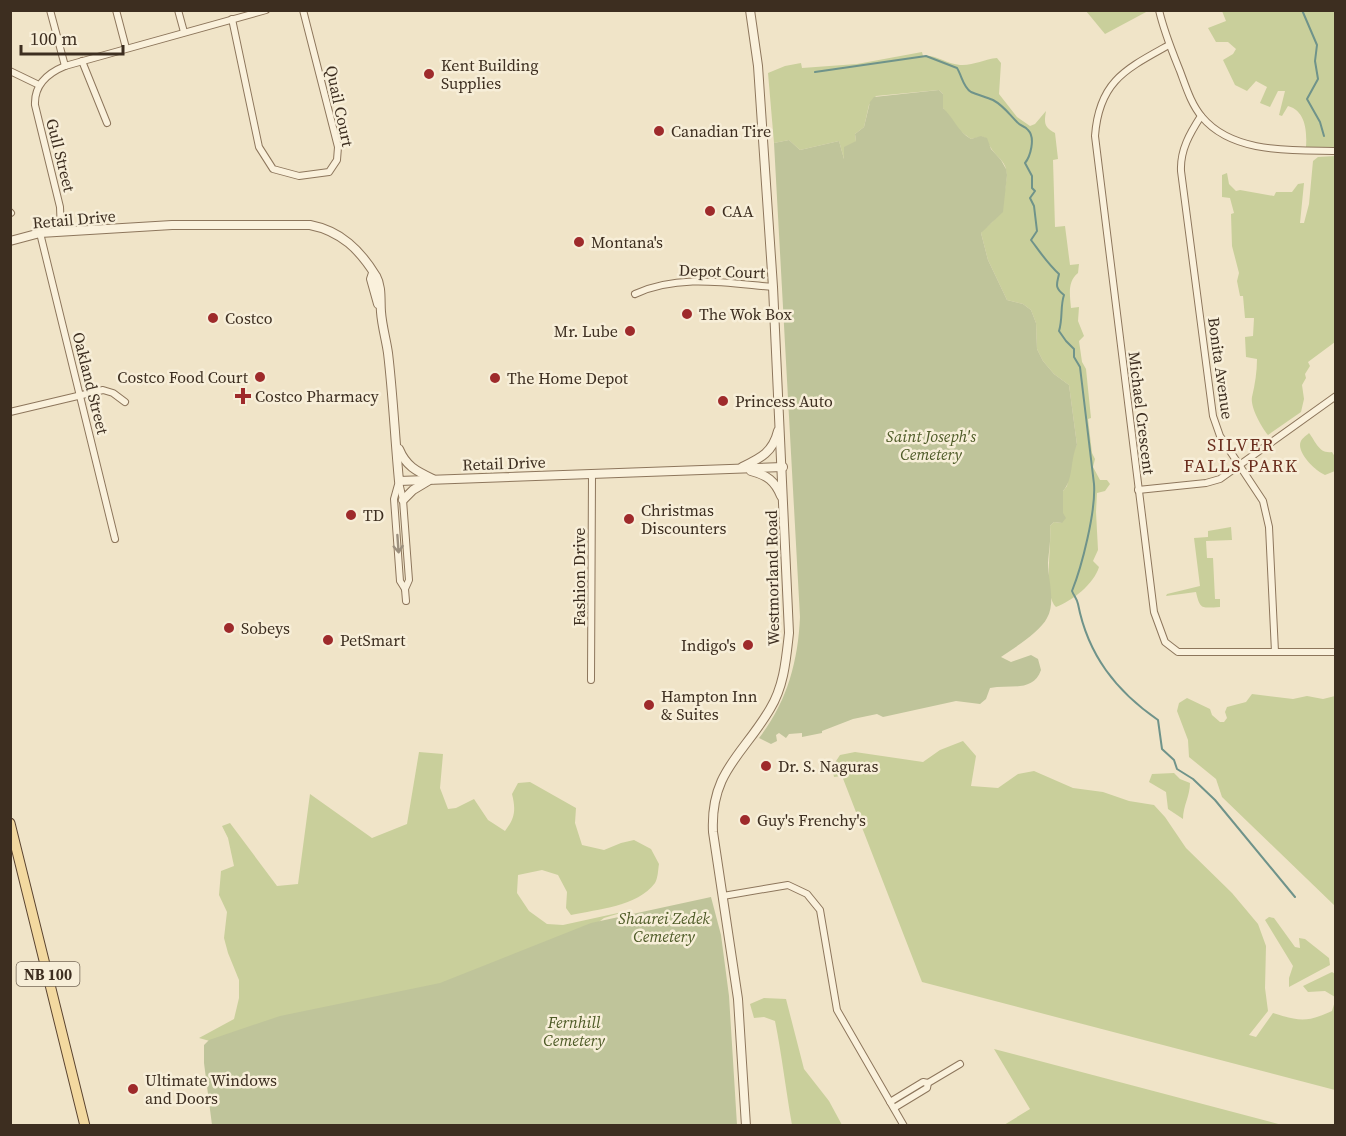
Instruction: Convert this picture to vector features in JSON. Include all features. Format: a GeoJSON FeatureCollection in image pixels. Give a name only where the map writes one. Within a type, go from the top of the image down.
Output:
{"type":"FeatureCollection","features":[{"type":"Feature","properties":{"kind":"main road","name":"NB 100"},"geometry":{"type":"LineString","coordinates":[[10,823],[85,1125]]}},
{"type":"Feature","properties":{"kind":"street"},"geometry":{"type":"LineString","coordinates":[[50,10],[64,66]]}},
{"type":"Feature","properties":{"kind":"street"},"geometry":{"type":"LineString","coordinates":[[116,10],[126,48]]}},
{"type":"Feature","properties":{"kind":"street"},"geometry":{"type":"LineString","coordinates":[[178,10],[183,32]]}},
{"type":"Feature","properties":{"kind":"street"},"geometry":{"type":"LineString","coordinates":[[10,71],[39,85],[64,66],[232,20],[245,13],[266,10]]}},
{"type":"Feature","properties":{"kind":"street","name":"Quail Court"},"geometry":{"type":"LineString","coordinates":[[232,20],[260,147],[273,170],[299,176],[329,171],[337,159],[338,147],[303,10]]}},
{"type":"Feature","properties":{"kind":"street","name":"Westmorland Road"},"geometry":{"type":"LineString","coordinates":[[746,1125],[738,999],[713,828],[713,810],[717,790],[738,751],[771,708],[784,678],[789,633],[773,287],[758,66],[750,10]]}},
{"type":"Feature","properties":{"kind":"street"},"geometry":{"type":"LineString","coordinates":[[1159,10],[1169,45],[1192,100],[1201,116],[1211,126],[1224,134],[1248,143],[1279,149],[1335,151]]}},
{"type":"Feature","properties":{"kind":"street","name":"Michael Crescent"},"geometry":{"type":"LineString","coordinates":[[1169,45],[1132,65],[1115,80],[1104,98],[1096,126],[1096,151],[1138,490],[1153,605],[1162,638],[1178,652],[1335,652]]}},
{"type":"Feature","properties":{"kind":"street"},"geometry":{"type":"LineString","coordinates":[[82,61],[107,123]]}},
{"type":"Feature","properties":{"kind":"street","name":"Gull Street"},"geometry":{"type":"LineString","coordinates":[[39,85],[35,94],[35,105],[60,207],[61,232]]}},
{"type":"Feature","properties":{"kind":"street","name":"Bonita Avenue"},"geometry":{"type":"LineString","coordinates":[[1201,116],[1183,149],[1181,176],[1213,416],[1220,436],[1263,501],[1268,517],[1275,652]]}},
{"type":"Feature","properties":{"kind":"street","name":"Retail Drive"},"geometry":{"type":"LineString","coordinates":[[10,241],[40,233],[172,225],[310,225],[332,231],[342,237],[363,256],[373,273],[371,279],[381,310],[388,353],[399,481],[783,467]]}},
{"type":"Feature","properties":{"kind":"street","name":"Oakland Street"},"geometry":{"type":"LineString","coordinates":[[40,233],[115,539]]}},
{"type":"Feature","properties":{"kind":"street","name":"Depot Court"},"geometry":{"type":"LineString","coordinates":[[635,294],[665,284],[689,281],[773,287]]}},
{"type":"Feature","properties":{"kind":"street"},"geometry":{"type":"LineString","coordinates":[[10,412],[106,390],[125,402]]}},
{"type":"Feature","properties":{"kind":"street"},"geometry":{"type":"LineString","coordinates":[[1138,490],[1212,482],[1225,476],[1335,396]]}},
{"type":"Feature","properties":{"kind":"street"},"geometry":{"type":"LineString","coordinates":[[738,469],[767,454],[776,439],[780,422]]}},
{"type":"Feature","properties":{"kind":"street"},"geometry":{"type":"LineString","coordinates":[[395,440],[404,460],[411,468],[435,479]]}},
{"type":"Feature","properties":{"kind":"street"},"geometry":{"type":"LineString","coordinates":[[738,469],[769,478],[776,484],[784,504]]}},
{"type":"Feature","properties":{"kind":"street","name":"Fashion Drive"},"geometry":{"type":"LineString","coordinates":[[591,680],[592,474]]}},
{"type":"Feature","properties":{"kind":"street"},"geometry":{"type":"LineString","coordinates":[[403,500],[413,489],[424,482],[435,479]]}},
{"type":"Feature","properties":{"kind":"street"},"geometry":{"type":"LineString","coordinates":[[399,481],[403,500],[409,580],[405,589]]}},
{"type":"Feature","properties":{"kind":"street"},"geometry":{"type":"LineString","coordinates":[[399,481],[394,499],[400,581],[405,589],[406,602]]}},
{"type":"Feature","properties":{"kind":"street"},"geometry":{"type":"LineString","coordinates":[[723,896],[788,885],[807,894],[820,910],[837,1010],[904,1125]]}},
{"type":"Feature","properties":{"kind":"street"},"geometry":{"type":"LineString","coordinates":[[892,1105],[927,1088],[928,1083],[960,1064]]}},
{"type":"Feature","properties":{"kind":"green space"},"geometry":{"type":"Polygon","coordinates":[[[1086,11],[1148,11],[1105,34],[1086,11]]]}},
{"type":"Feature","properties":{"kind":"green space"},"geometry":{"type":"Polygon","coordinates":[[[1222,11],[1335,11],[1335,148],[1306,147],[1304,123],[1299,112],[1288,106],[1282,116],[1279,115],[1285,91],[1278,91],[1270,107],[1260,103],[1267,87],[1256,81],[1247,91],[1235,85],[1223,60],[1233,54],[1236,49],[1228,42],[1216,42],[1208,28],[1226,21],[1222,11]]]}},
{"type":"Feature","properties":{"kind":"green space"},"geometry":{"type":"Polygon","coordinates":[[[922,52],[923,56],[932,56],[960,65],[997,58],[1001,63],[999,94],[1017,117],[1030,126],[1035,124],[1046,111],[1046,124],[1055,133],[1058,159],[1053,160],[1055,227],[1065,226],[1070,265],[1079,264],[1078,273],[1072,280],[1070,298],[1071,308],[1079,307],[1078,321],[1084,336],[1079,341],[1082,362],[1086,369],[1091,418],[1088,419],[1092,453],[1095,459],[1093,467],[1100,480],[1107,480],[1110,484],[1105,491],[1097,493],[1098,550],[1093,561],[1099,567],[1092,580],[1082,591],[1056,607],[1052,601],[1049,581],[1050,526],[1054,522],[1062,523],[1063,491],[1067,486],[1073,452],[1077,445],[1069,385],[1054,374],[1043,361],[1037,349],[1036,323],[1031,310],[1023,304],[1007,300],[988,260],[981,233],[994,220],[1002,202],[1006,186],[1004,164],[984,137],[971,139],[956,128],[943,108],[943,94],[939,90],[876,96],[869,105],[864,127],[855,134],[856,141],[844,159],[839,141],[800,150],[789,140],[774,143],[768,73],[801,63],[802,68],[857,64],[922,52]]]}},
{"type":"Feature","properties":{"kind":"green space","name":"Saint Joseph's Cemetery"},"geometry":{"type":"Polygon","coordinates":[[[939,90],[943,94],[943,108],[959,128],[971,139],[981,136],[987,138],[991,149],[1006,169],[1003,212],[981,233],[988,260],[1007,300],[1023,304],[1031,310],[1036,323],[1037,349],[1043,361],[1054,374],[1069,385],[1077,445],[1069,481],[1063,491],[1063,513],[1066,518],[1062,523],[1054,522],[1050,526],[1048,563],[1050,612],[1039,629],[1001,657],[1011,662],[1031,655],[1038,659],[1041,670],[1032,682],[1026,685],[990,688],[986,699],[980,704],[956,701],[883,717],[877,714],[853,719],[822,731],[822,733],[802,737],[802,733],[789,734],[786,738],[779,733],[776,735],[777,741],[771,744],[759,738],[784,696],[794,666],[800,617],[774,143],[789,140],[800,150],[839,141],[844,159],[844,147],[856,141],[855,134],[864,127],[870,102],[874,97],[939,90]]]}},
{"type":"Feature","properties":{"kind":"green space"},"geometry":{"type":"Polygon","coordinates":[[[1335,156],[1335,342],[1308,362],[1310,366],[1302,385],[1304,399],[1301,412],[1268,435],[1257,417],[1252,401],[1257,359],[1246,357],[1245,337],[1253,336],[1254,318],[1245,318],[1243,296],[1240,296],[1237,281],[1239,273],[1232,246],[1231,214],[1234,213],[1230,198],[1222,197],[1222,175],[1227,173],[1229,184],[1236,191],[1274,196],[1276,192],[1292,192],[1298,184],[1304,183],[1300,223],[1304,223],[1309,204],[1313,161],[1318,157],[1335,156]]]}},
{"type":"Feature","properties":{"kind":"green space"},"geometry":{"type":"Polygon","coordinates":[[[1309,433],[1321,449],[1332,452],[1335,457],[1335,471],[1325,475],[1313,467],[1306,458],[1300,443],[1309,433]]]}},
{"type":"Feature","properties":{"kind":"green space"},"geometry":{"type":"Polygon","coordinates":[[[1231,527],[1232,540],[1206,541],[1207,558],[1213,558],[1215,599],[1220,599],[1220,607],[1203,607],[1196,592],[1166,596],[1200,586],[1194,538],[1208,537],[1208,531],[1231,527]]]}},
{"type":"Feature","properties":{"kind":"green space"},"geometry":{"type":"Polygon","coordinates":[[[1252,694],[1293,699],[1307,696],[1323,699],[1335,696],[1335,906],[1222,797],[1216,779],[1189,757],[1188,740],[1177,711],[1179,703],[1187,698],[1210,709],[1212,715],[1220,722],[1224,722],[1227,718],[1225,712],[1227,707],[1246,702],[1252,694]]]}},
{"type":"Feature","properties":{"kind":"green space"},"geometry":{"type":"Polygon","coordinates":[[[963,741],[976,756],[971,786],[998,788],[1018,774],[1034,771],[1073,788],[1103,792],[1129,801],[1154,805],[1186,848],[1232,893],[1258,924],[1266,946],[1265,988],[1268,1011],[1249,1035],[1256,1037],[1273,1013],[1302,1020],[1309,1019],[1332,1011],[1335,1001],[1335,1090],[922,982],[842,776],[834,777],[832,767],[840,755],[855,752],[923,762],[940,750],[963,741]]]}},
{"type":"Feature","properties":{"kind":"green space"},"geometry":{"type":"Polygon","coordinates":[[[419,752],[443,754],[440,788],[448,809],[456,808],[474,799],[488,820],[505,831],[514,814],[512,794],[518,783],[530,782],[576,808],[575,823],[582,845],[604,850],[634,840],[651,849],[659,864],[655,883],[647,891],[628,902],[571,915],[566,908],[567,892],[558,875],[542,870],[518,875],[517,893],[529,911],[547,924],[563,925],[627,911],[604,918],[592,927],[603,955],[224,1045],[199,1038],[234,1019],[239,998],[239,980],[224,938],[227,912],[219,895],[221,871],[234,866],[228,838],[222,826],[230,823],[277,886],[298,884],[310,794],[372,838],[407,824],[419,752]]]}},
{"type":"Feature","properties":{"kind":"green space"},"geometry":{"type":"Polygon","coordinates":[[[1174,773],[1180,779],[1190,783],[1183,819],[1168,809],[1166,792],[1149,782],[1152,774],[1174,773]]]}},
{"type":"Feature","properties":{"kind":"green space","name":"Fernhill Cemetery"},"geometry":{"type":"Polygon","coordinates":[[[711,897],[721,935],[729,996],[737,1125],[212,1125],[204,1063],[204,1045],[209,1040],[280,1016],[440,983],[591,923],[711,897]]]}},
{"type":"Feature","properties":{"kind":"green space"},"geometry":{"type":"Polygon","coordinates":[[[1269,917],[1274,918],[1295,947],[1300,948],[1299,938],[1305,939],[1329,958],[1330,965],[1289,987],[1293,966],[1265,920],[1269,917]]]}},
{"type":"Feature","properties":{"kind":"green space"},"geometry":{"type":"Polygon","coordinates":[[[1332,972],[1335,974],[1335,997],[1325,991],[1308,992],[1303,986],[1332,972]]]}},
{"type":"Feature","properties":{"kind":"green space"},"geometry":{"type":"Polygon","coordinates":[[[764,998],[786,999],[804,1069],[829,1101],[842,1125],[792,1125],[775,1021],[764,1017],[754,1018],[750,1004],[764,998]]]}},
{"type":"Feature","properties":{"kind":"green space"},"geometry":{"type":"Polygon","coordinates":[[[994,1049],[1282,1125],[1004,1125],[1030,1109],[994,1049]]]}},
{"type":"Feature","properties":{"kind":"waterway"},"geometry":{"type":"LineString","coordinates":[[1302,10],[1317,45],[1315,61],[1318,79],[1307,99],[1320,122],[1324,136]]}},
{"type":"Feature","properties":{"kind":"waterway"},"geometry":{"type":"LineString","coordinates":[[815,72],[926,56],[957,68],[968,90],[997,102],[1030,133],[1031,147],[1025,163],[1032,176],[1032,188],[1035,191],[1030,198],[1034,206],[1037,231],[1031,240],[1059,274],[1057,287],[1064,295],[1059,331],[1074,349],[1074,357],[1080,367],[1094,484],[1088,538],[1072,591],[1078,602],[1089,640],[1106,670],[1129,697],[1158,720],[1162,749],[1174,760],[1177,769],[1193,779],[1215,800],[1295,897]]}},
{"type":"Feature","properties":{"kind":"place","name":"Kent Building Supplies"},"geometry":{"type":"Point","coordinates":[429,74]}},
{"type":"Feature","properties":{"kind":"place","name":"Canadian Tire"},"geometry":{"type":"Point","coordinates":[659,131]}},
{"type":"Feature","properties":{"kind":"place","name":"CAA"},"geometry":{"type":"Point","coordinates":[710,211]}},
{"type":"Feature","properties":{"kind":"place","name":"Montana's"},"geometry":{"type":"Point","coordinates":[579,242]}},
{"type":"Feature","properties":{"kind":"place","name":"The Wok Box"},"geometry":{"type":"Point","coordinates":[687,314]}},
{"type":"Feature","properties":{"kind":"place","name":"Costco"},"geometry":{"type":"Point","coordinates":[213,318]}},
{"type":"Feature","properties":{"kind":"place","name":"Mr. Lube"},"geometry":{"type":"Point","coordinates":[630,331]}},
{"type":"Feature","properties":{"kind":"place","name":"Costco Food Court"},"geometry":{"type":"Point","coordinates":[260,377]}},
{"type":"Feature","properties":{"kind":"place","name":"The Home Depot"},"geometry":{"type":"Point","coordinates":[495,378]}},
{"type":"Feature","properties":{"kind":"place","name":"Costco Pharmacy"},"geometry":{"type":"Point","coordinates":[243,396]}},
{"type":"Feature","properties":{"kind":"place","name":"Princess Auto"},"geometry":{"type":"Point","coordinates":[723,401]}},
{"type":"Feature","properties":{"kind":"place","name":"TD"},"geometry":{"type":"Point","coordinates":[351,515]}},
{"type":"Feature","properties":{"kind":"place","name":"Christmas Discounters"},"geometry":{"type":"Point","coordinates":[629,519]}},
{"type":"Feature","properties":{"kind":"place","name":"Sobeys"},"geometry":{"type":"Point","coordinates":[229,628]}},
{"type":"Feature","properties":{"kind":"place","name":"PetSmart"},"geometry":{"type":"Point","coordinates":[328,640]}},
{"type":"Feature","properties":{"kind":"place","name":"Indigo's"},"geometry":{"type":"Point","coordinates":[748,645]}},
{"type":"Feature","properties":{"kind":"place","name":"Hampton Inn & Suites"},"geometry":{"type":"Point","coordinates":[649,705]}},
{"type":"Feature","properties":{"kind":"place","name":"Dr. S. Naguras"},"geometry":{"type":"Point","coordinates":[766,766]}},
{"type":"Feature","properties":{"kind":"place","name":"Guy's Frenchy's"},"geometry":{"type":"Point","coordinates":[745,820]}},
{"type":"Feature","properties":{"kind":"place","name":"Ultimate Windows and Doors"},"geometry":{"type":"Point","coordinates":[133,1089]}},
{"type":"Feature","properties":{"kind":"district","name":"SILVER FALLS PARK"},"geometry":{"type":"Point","coordinates":[1241,454]}},
{"type":"Feature","properties":{"kind":"park label","name":"Shaarei Zedek Cemetery"},"geometry":{"type":"Point","coordinates":[664,927]}}]}
